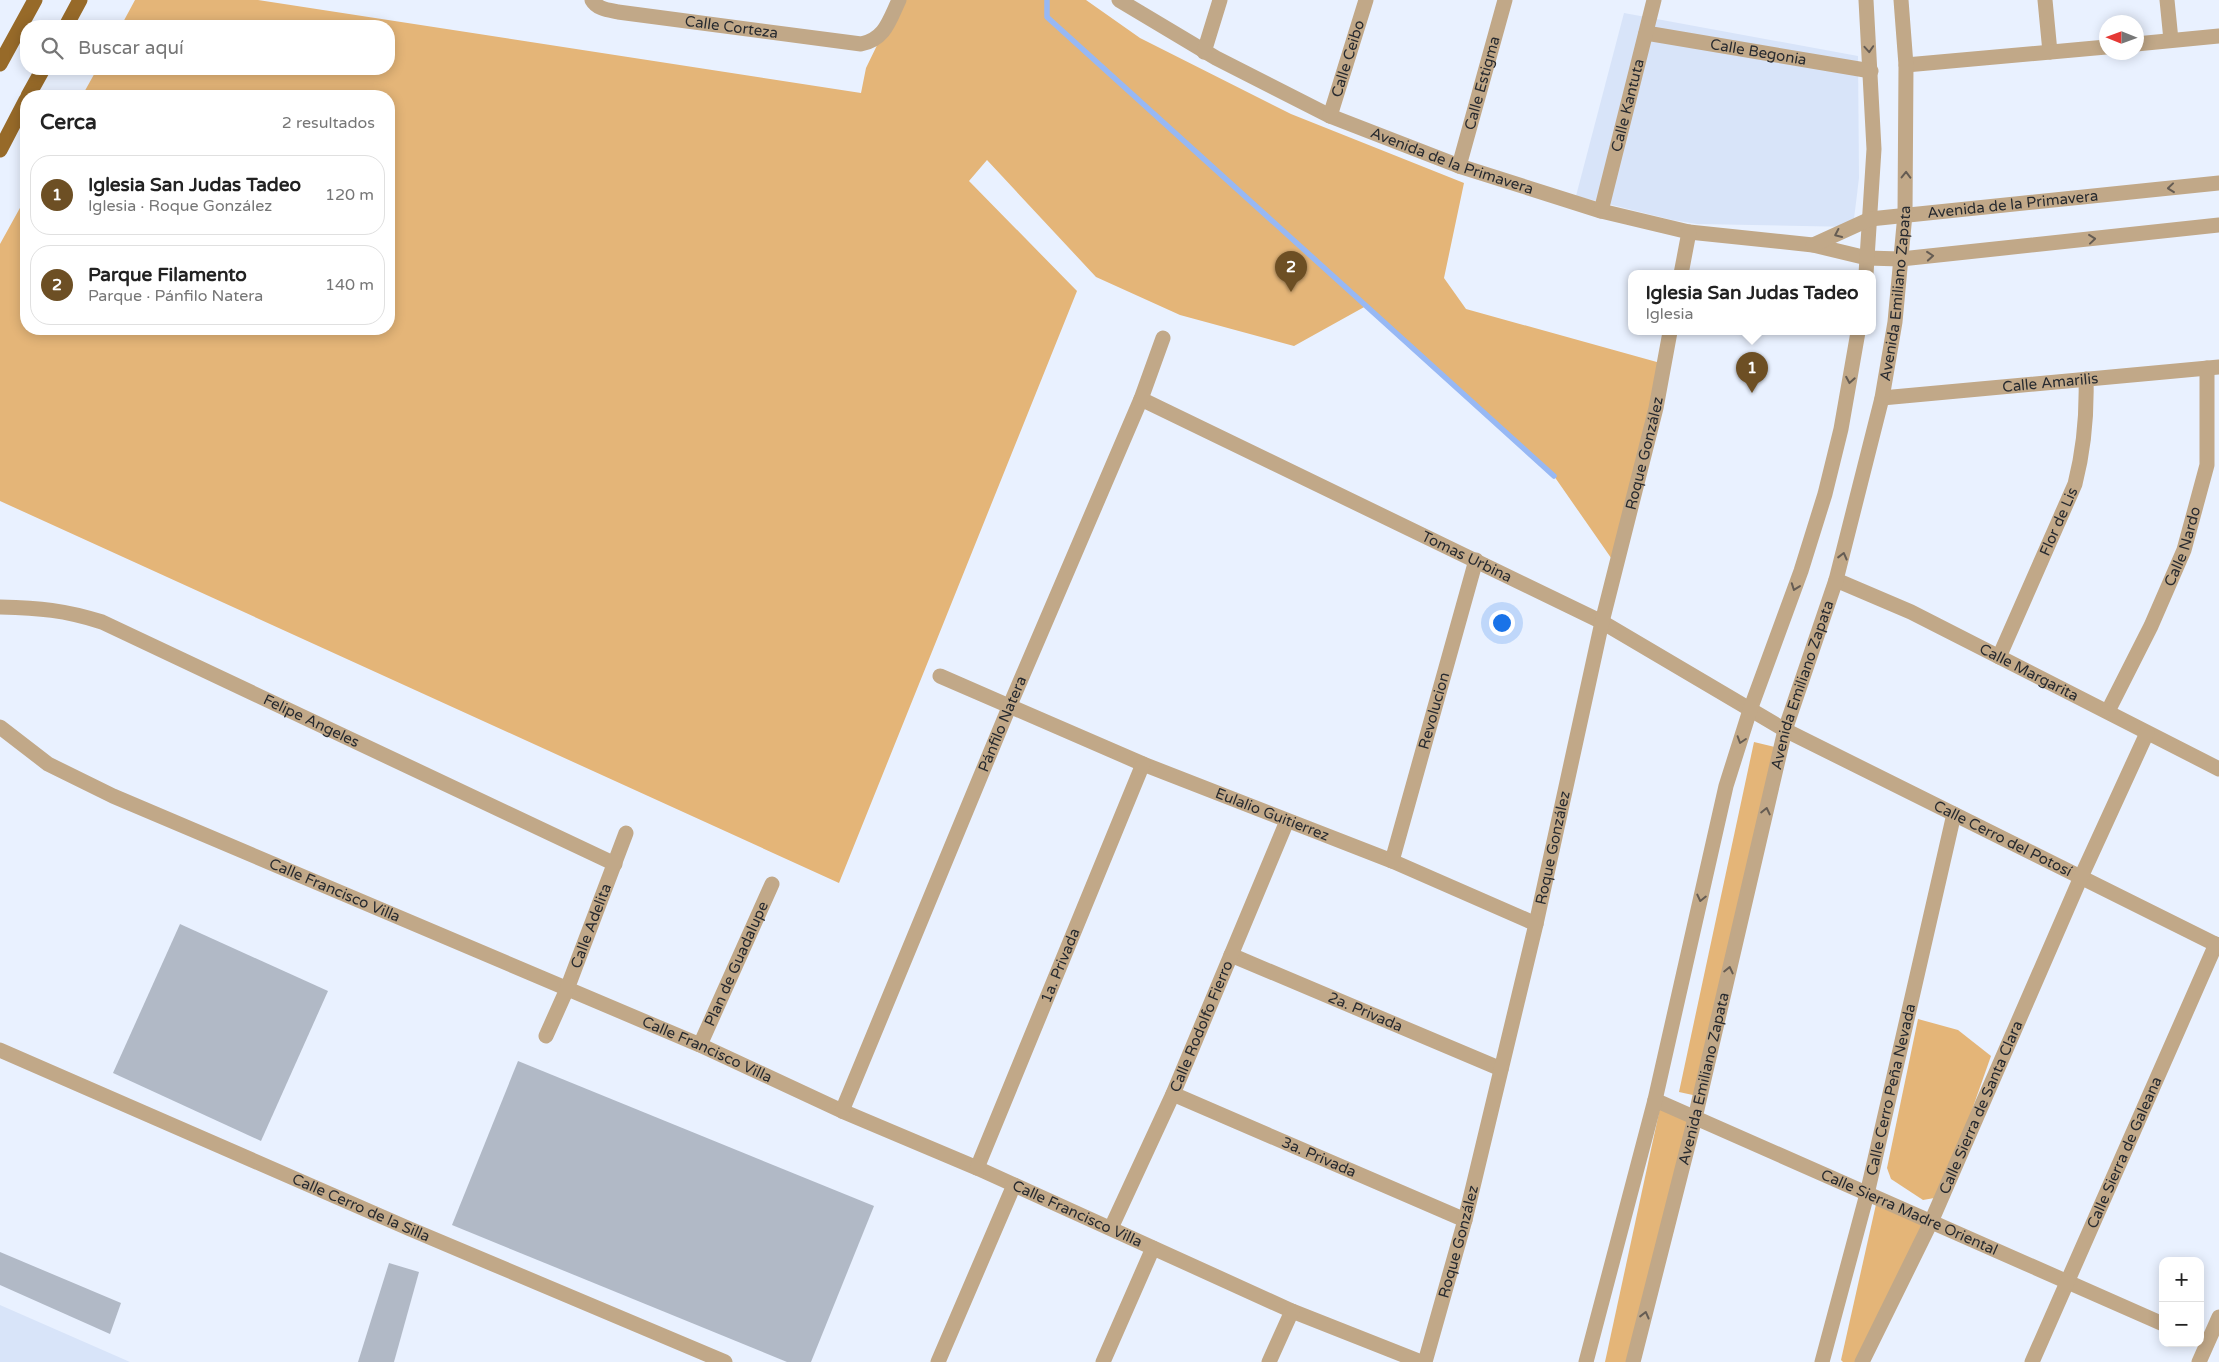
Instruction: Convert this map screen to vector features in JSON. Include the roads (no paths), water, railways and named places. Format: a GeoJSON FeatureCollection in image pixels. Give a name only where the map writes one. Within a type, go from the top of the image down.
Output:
{"type":"FeatureCollection","features":[{"type":"Feature","properties":{"kind":"main road"},"geometry":{"type":"LineString","coordinates":[[24,20],[35,0]]}},
{"type":"Feature","properties":{"kind":"main road"},"geometry":{"type":"LineString","coordinates":[[66,20],[72,0]]}},
{"type":"Feature","properties":{"kind":"main road"},"geometry":{"type":"LineString","coordinates":[[68,20],[80,0]]}},
{"type":"Feature","properties":{"kind":"main road"},"geometry":{"type":"LineString","coordinates":[[0,64],[20,27]]}},
{"type":"Feature","properties":{"kind":"main road"},"geometry":{"type":"LineString","coordinates":[[31,90],[40,75]]}},
{"type":"Feature","properties":{"kind":"main road"},"geometry":{"type":"LineString","coordinates":[[0,150],[20,112]]}},
{"type":"Feature","properties":{"kind":"street","name":"Calle Corteza"},"geometry":{"type":"LineString","coordinates":[[592,0],[594,4],[604,9],[618,12],[861,44],[872,42],[882,34],[899,0]]}},
{"type":"Feature","properties":{"kind":"street","name":"Avenida de la Primavera"},"geometry":{"type":"LineString","coordinates":[[1119,0],[1204,52],[1257,81],[1330,116],[1459,166],[1600,211],[1689,232],[1813,245],[1867,258],[1901,258],[2219,225]]}},
{"type":"Feature","properties":{"kind":"street"},"geometry":{"type":"LineString","coordinates":[[1204,52],[1220,0]]}},
{"type":"Feature","properties":{"kind":"street","name":"Calle Ceibo"},"geometry":{"type":"LineString","coordinates":[[1330,116],[1366,0]]}},
{"type":"Feature","properties":{"kind":"street","name":"Calle Estigma"},"geometry":{"type":"LineString","coordinates":[[1459,166],[1505,0]]}},
{"type":"Feature","properties":{"kind":"street","name":"Calle Kantuta"},"geometry":{"type":"LineString","coordinates":[[1600,211],[1654,0]]}},
{"type":"Feature","properties":{"kind":"street","name":"Avenida Emiliano Zapata"},"geometry":{"type":"LineString","coordinates":[[1866,0],[1874,149],[1866,270]]}},
{"type":"Feature","properties":{"kind":"street","name":"Avenida Emiliano Zapata"},"geometry":{"type":"LineString","coordinates":[[1634,1362],[1695,1118],[1785,730],[1836,580],[1882,398],[1895,322],[1905,214],[1906,65],[1901,0]]}},
{"type":"Feature","properties":{"kind":"street"},"geometry":{"type":"LineString","coordinates":[[2046,0],[2050,52]]}},
{"type":"Feature","properties":{"kind":"street"},"geometry":{"type":"LineString","coordinates":[[2167,0],[2171,40]]}},
{"type":"Feature","properties":{"kind":"street","name":"Calle Begonia"},"geometry":{"type":"LineString","coordinates":[[1646,33],[1870,71]]}},
{"type":"Feature","properties":{"kind":"street"},"geometry":{"type":"LineString","coordinates":[[2144,43],[2219,36]]}},
{"type":"Feature","properties":{"kind":"street"},"geometry":{"type":"LineString","coordinates":[[1906,65],[2099,48]]}},
{"type":"Feature","properties":{"kind":"street","name":"Avenida de la Primavera"},"geometry":{"type":"LineString","coordinates":[[1813,245],[1870,219],[2219,183]]}},
{"type":"Feature","properties":{"kind":"street"},"geometry":{"type":"LineString","coordinates":[[1682,270],[1689,232]]}},
{"type":"Feature","properties":{"kind":"street","name":"Roque González"},"geometry":{"type":"LineString","coordinates":[[1425,1362],[1465,1220],[1536,924],[1602,622],[1656,408],[1669,335]]}},
{"type":"Feature","properties":{"kind":"street"},"geometry":{"type":"LineString","coordinates":[[1586,1362],[1655,1100],[1726,786],[1750,710],[1801,570],[1825,494],[1841,429],[1857,335]]}},
{"type":"Feature","properties":{"kind":"street","name":"Pánfilo Natera"},"geometry":{"type":"LineString","coordinates":[[842,1111],[1010,705],[1141,398],[1163,338]]}},
{"type":"Feature","properties":{"kind":"street","name":"Calle Amarilis"},"geometry":{"type":"LineString","coordinates":[[1882,398],[2213,368]]}},
{"type":"Feature","properties":{"kind":"street","name":"Calle Nardo"},"geometry":{"type":"LineString","coordinates":[[2108,712],[2151,626],[2184,550],[2207,465],[2213,368]]}},
{"type":"Feature","properties":{"kind":"street","name":"Flor de Lis"},"geometry":{"type":"LineString","coordinates":[[1999,657],[2075,484],[2081,460],[2084,434],[2086,379]]}},
{"type":"Feature","properties":{"kind":"street","name":"Tomas Urbina"},"geometry":{"type":"LineString","coordinates":[[1141,398],[1602,622],[1785,730]]}},
{"type":"Feature","properties":{"kind":"street","name":"Revolucion"},"geometry":{"type":"LineString","coordinates":[[1392,861],[1476,560]]}},
{"type":"Feature","properties":{"kind":"street","name":"Calle Margarita"},"geometry":{"type":"LineString","coordinates":[[1836,580],[1911,612],[2147,733],[2218,765]]}},
{"type":"Feature","properties":{"kind":"street","name":"Felipe Angeles"},"geometry":{"type":"LineString","coordinates":[[0,608],[41,608],[71,612],[102,622],[616,864]]}},
{"type":"Feature","properties":{"kind":"street","name":"Eulalio Guitierrez"},"geometry":{"type":"LineString","coordinates":[[940,676],[1143,764],[1392,861],[1536,924]]}},
{"type":"Feature","properties":{"kind":"street","name":"Calle Francisco Villa"},"geometry":{"type":"LineString","coordinates":[[0,727],[48,764],[77,779],[700,1045],[842,1111],[977,1168],[1292,1311],[1421,1362]]}},
{"type":"Feature","properties":{"kind":"street","name":"Calle Cerro del Potosí"},"geometry":{"type":"LineString","coordinates":[[1785,730],[2217,945]]}},
{"type":"Feature","properties":{"kind":"street","name":"Calle Sierra de Santa Clara"},"geometry":{"type":"LineString","coordinates":[[1862,1362],[1931,1222],[2081,877],[2147,733]]}},
{"type":"Feature","properties":{"kind":"street","name":"1a. Privada"},"geometry":{"type":"LineString","coordinates":[[977,1168],[1143,764]]}},
{"type":"Feature","properties":{"kind":"street","name":"Calle Cerro Peña Nevada"},"geometry":{"type":"LineString","coordinates":[[1822,1362],[1867,1194],[1954,814]]}},
{"type":"Feature","properties":{"kind":"street","name":"Calle Rodolfo Fierro"},"geometry":{"type":"LineString","coordinates":[[1111,1228],[1173,1094],[1287,820]]}},
{"type":"Feature","properties":{"kind":"street","name":"Calle Adelita"},"geometry":{"type":"LineString","coordinates":[[546,1036],[567,989],[616,864],[626,833]]}},
{"type":"Feature","properties":{"kind":"street","name":"Plan de Guadalupe"},"geometry":{"type":"LineString","coordinates":[[700,1045],[772,884]]}},
{"type":"Feature","properties":{"kind":"street","name":"Calle Sierra de Galeana"},"geometry":{"type":"LineString","coordinates":[[2032,1362],[2217,945]]}},
{"type":"Feature","properties":{"kind":"street","name":"2a. Privada"},"geometry":{"type":"LineString","coordinates":[[1231,955],[1501,1069]]}},
{"type":"Feature","properties":{"kind":"street","name":"Calle Cerro de la Silla"},"geometry":{"type":"LineString","coordinates":[[0,1050],[410,1229],[724,1362]]}},
{"type":"Feature","properties":{"kind":"street","name":"3a. Privada"},"geometry":{"type":"LineString","coordinates":[[1173,1094],[1465,1220]]}},
{"type":"Feature","properties":{"kind":"street","name":"Calle Sierra Madre Oriental"},"geometry":{"type":"LineString","coordinates":[[1655,1100],[2159,1322]]}},
{"type":"Feature","properties":{"kind":"street"},"geometry":{"type":"LineString","coordinates":[[938,1362],[1014,1185]]}},
{"type":"Feature","properties":{"kind":"street"},"geometry":{"type":"LineString","coordinates":[[1103,1362],[1154,1248]]}},
{"type":"Feature","properties":{"kind":"street"},"geometry":{"type":"LineString","coordinates":[[1269,1362],[1292,1311]]}},
{"type":"Feature","properties":{"kind":"street"},"geometry":{"type":"LineString","coordinates":[[2199,1362],[2209,1344],[2219,1317]]}},
{"type":"Feature","properties":{"kind":"waterway"},"geometry":{"type":"LineString","coordinates":[[1047,0],[1047,17],[1554,476]]}},
{"type":"Feature","properties":{"kind":"place","name":"Parque Filamento"},"geometry":{"type":"Point","coordinates":[1291,292]}},
{"type":"Feature","properties":{"kind":"place","name":"Iglesia San Judas Tadeo"},"geometry":{"type":"Point","coordinates":[1752,393]}}]}
